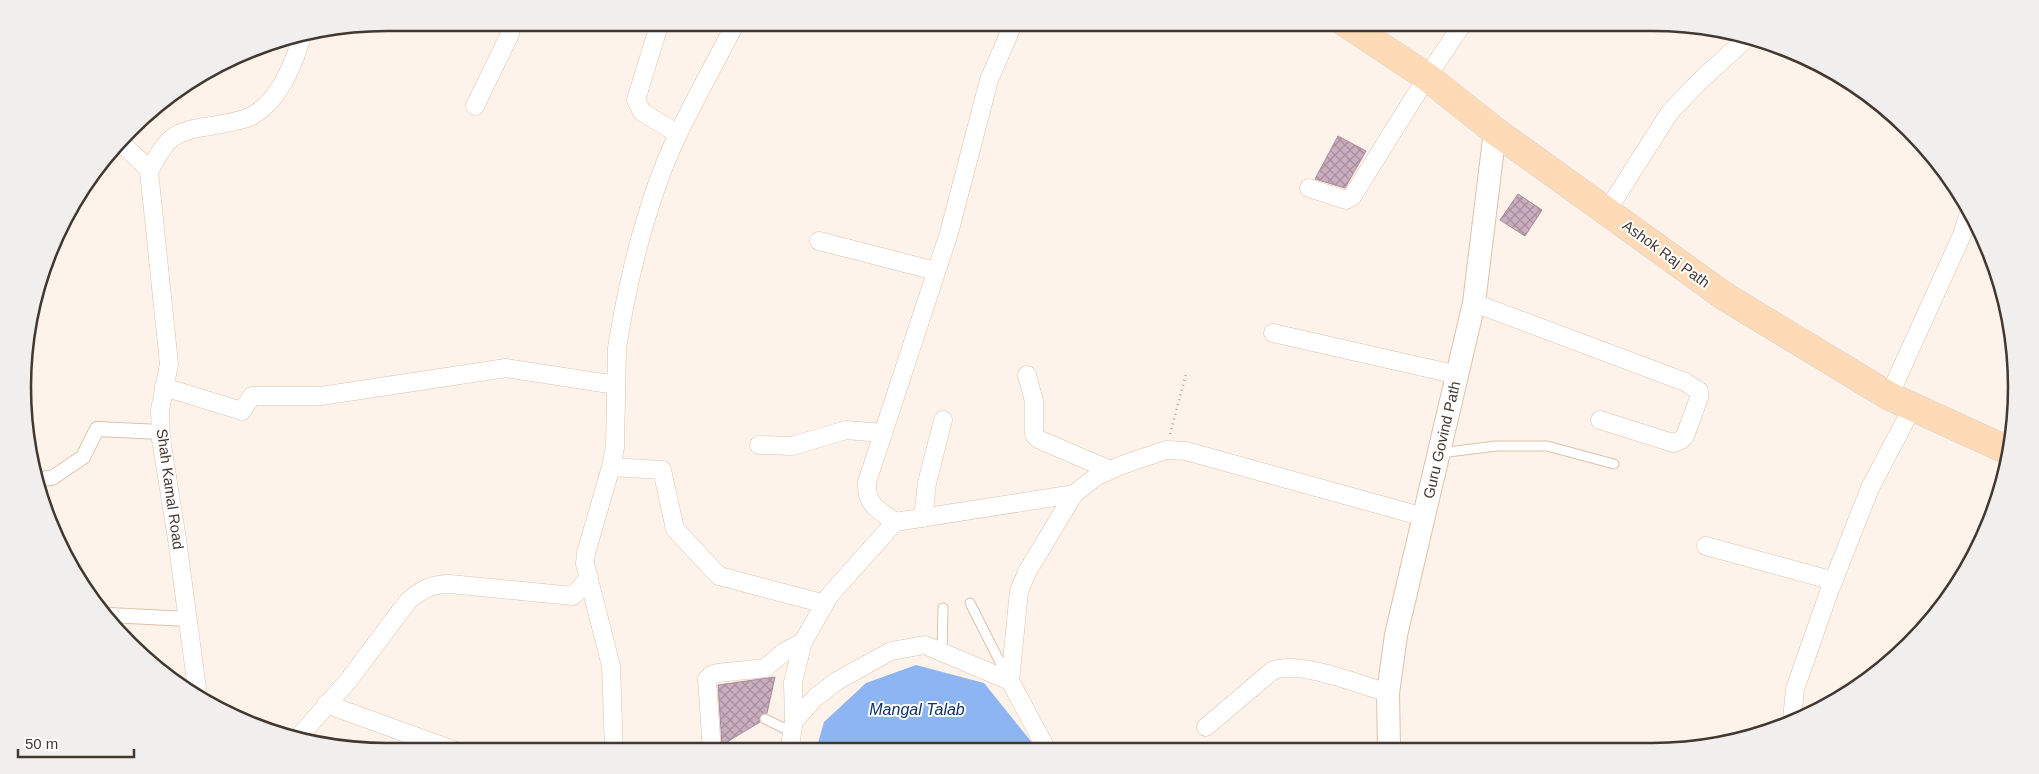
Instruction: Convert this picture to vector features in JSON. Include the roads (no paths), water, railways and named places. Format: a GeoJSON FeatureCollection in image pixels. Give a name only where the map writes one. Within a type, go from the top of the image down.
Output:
{"type":"FeatureCollection","features":[{"type":"Feature","properties":{"kind":"main road","name":"Ashok Raj Path"},"geometry":{"type":"LineString","coordinates":[[1357,31],[1426,77],[1495,130],[1724,296],[1901,402],[2002,448]]}},
{"type":"Feature","properties":{"kind":"street"},"geometry":{"type":"LineString","coordinates":[[475,106],[510,31]]}},
{"type":"Feature","properties":{"kind":"street"},"geometry":{"type":"LineString","coordinates":[[657,31],[636,100],[642,112],[678,134]]}},
{"type":"Feature","properties":{"kind":"street"},"geometry":{"type":"LineString","coordinates":[[614,743],[611,666],[585,564],[586,553],[611,467],[617,424],[617,348],[631,266],[652,201],[678,134],[731,31]]}},
{"type":"Feature","properties":{"kind":"street"},"geometry":{"type":"LineString","coordinates":[[895,522],[870,504],[867,494],[868,482],[936,271],[989,80],[1010,31]]}},
{"type":"Feature","properties":{"kind":"street"},"geometry":{"type":"LineString","coordinates":[[1309,188],[1346,200],[1352,197],[1426,77],[1458,31]]}},
{"type":"Feature","properties":{"kind":"street"},"geometry":{"type":"LineString","coordinates":[[149,171],[165,144],[172,138],[194,129],[241,120],[252,116],[262,108],[289,75],[300,43]]}},
{"type":"Feature","properties":{"kind":"street"},"geometry":{"type":"LineString","coordinates":[[1607,212],[1670,112],[1742,43]]}},
{"type":"Feature","properties":{"kind":"street","name":"Guru Govind Path"},"geometry":{"type":"LineString","coordinates":[[1389,743],[1388,693],[1396,635],[1474,303],[1495,130]]}},
{"type":"Feature","properties":{"kind":"street"},"geometry":{"type":"LineString","coordinates":[[125,146],[128,151],[144,162],[149,171]]}},
{"type":"Feature","properties":{"kind":"street","name":"Shah Kamal Road"},"geometry":{"type":"LineString","coordinates":[[149,171],[169,364],[160,410],[161,432],[189,619],[193,672],[196,687]]}},
{"type":"Feature","properties":{"kind":"street"},"geometry":{"type":"LineString","coordinates":[[1793,714],[1795,689],[1966,221]]}},
{"type":"Feature","properties":{"kind":"street"},"geometry":{"type":"LineString","coordinates":[[819,241],[936,271]]}},
{"type":"Feature","properties":{"kind":"street"},"geometry":{"type":"LineString","coordinates":[[1474,303],[1685,382],[1698,392],[1698,398],[1685,436],[1682,440],[1673,443],[1600,420]]}},
{"type":"Feature","properties":{"kind":"street"},"geometry":{"type":"LineString","coordinates":[[1273,333],[1458,375]]}},
{"type":"Feature","properties":{"kind":"street"},"geometry":{"type":"LineString","coordinates":[[164,387],[242,411],[252,396],[321,396],[506,368],[616,385]]}},
{"type":"Feature","properties":{"kind":"street"},"geometry":{"type":"LineString","coordinates":[[1027,375],[1034,401],[1034,434],[1038,439],[1110,470]]}},
{"type":"Feature","properties":{"kind":"street"},"geometry":{"type":"LineString","coordinates":[[923,518],[927,483],[943,420]]}},
{"type":"Feature","properties":{"kind":"street"},"geometry":{"type":"LineString","coordinates":[[43,479],[52,478],[83,457],[97,429],[161,432]]}},
{"type":"Feature","properties":{"kind":"street"},"geometry":{"type":"LineString","coordinates":[[759,445],[792,446],[846,430],[883,433]]}},
{"type":"Feature","properties":{"kind":"street"},"geometry":{"type":"LineString","coordinates":[[1043,743],[1010,681],[1019,591],[1027,572],[1074,494],[1097,476],[1166,450],[1186,452],[1424,517]]}},
{"type":"Feature","properties":{"kind":"street"},"geometry":{"type":"LineString","coordinates":[[611,467],[662,470],[675,529],[719,576],[825,604]]}},
{"type":"Feature","properties":{"kind":"street"},"geometry":{"type":"LineString","coordinates":[[790,743],[793,726],[793,682],[802,642],[825,604],[861,559],[895,522],[1074,494]]}},
{"type":"Feature","properties":{"kind":"street"},"geometry":{"type":"LineString","coordinates":[[1706,546],[1834,580]]}},
{"type":"Feature","properties":{"kind":"street"},"geometry":{"type":"LineString","coordinates":[[302,733],[348,681],[408,601],[427,587],[436,584],[450,584],[573,596],[589,578]]}},
{"type":"Feature","properties":{"kind":"street"},"geometry":{"type":"LineString","coordinates":[[114,615],[189,619]]}},
{"type":"Feature","properties":{"kind":"street"},"geometry":{"type":"LineString","coordinates":[[711,743],[707,679],[711,675],[718,673],[765,668],[784,652],[802,642]]}},
{"type":"Feature","properties":{"kind":"street"},"geometry":{"type":"LineString","coordinates":[[793,726],[816,697],[836,681],[891,651],[925,645],[1010,681]]}},
{"type":"Feature","properties":{"kind":"street"},"geometry":{"type":"LineString","coordinates":[[1206,727],[1272,671],[1286,666],[1302,668],[1388,693]]}},
{"type":"Feature","properties":{"kind":"street"},"geometry":{"type":"LineString","coordinates":[[326,704],[434,743]]}},
{"type":"Feature","properties":{"kind":"lane"},"geometry":{"type":"LineString","coordinates":[[1440,453],[1496,446],[1547,446],[1614,464]]}},
{"type":"Feature","properties":{"kind":"lane"},"geometry":{"type":"LineString","coordinates":[[970,603],[1010,681]]}},
{"type":"Feature","properties":{"kind":"lane"},"geometry":{"type":"LineString","coordinates":[[942,608],[942,653]]}},
{"type":"Feature","properties":{"kind":"lane"},"geometry":{"type":"LineString","coordinates":[[766,719],[793,726]]}},
{"type":"Feature","properties":{"kind":"water","name":"Mangal Talab"},"geometry":{"type":"Polygon","coordinates":[[[916,665],[984,683],[1032,743],[818,743],[824,722],[866,683],[916,665]]]}}]}
